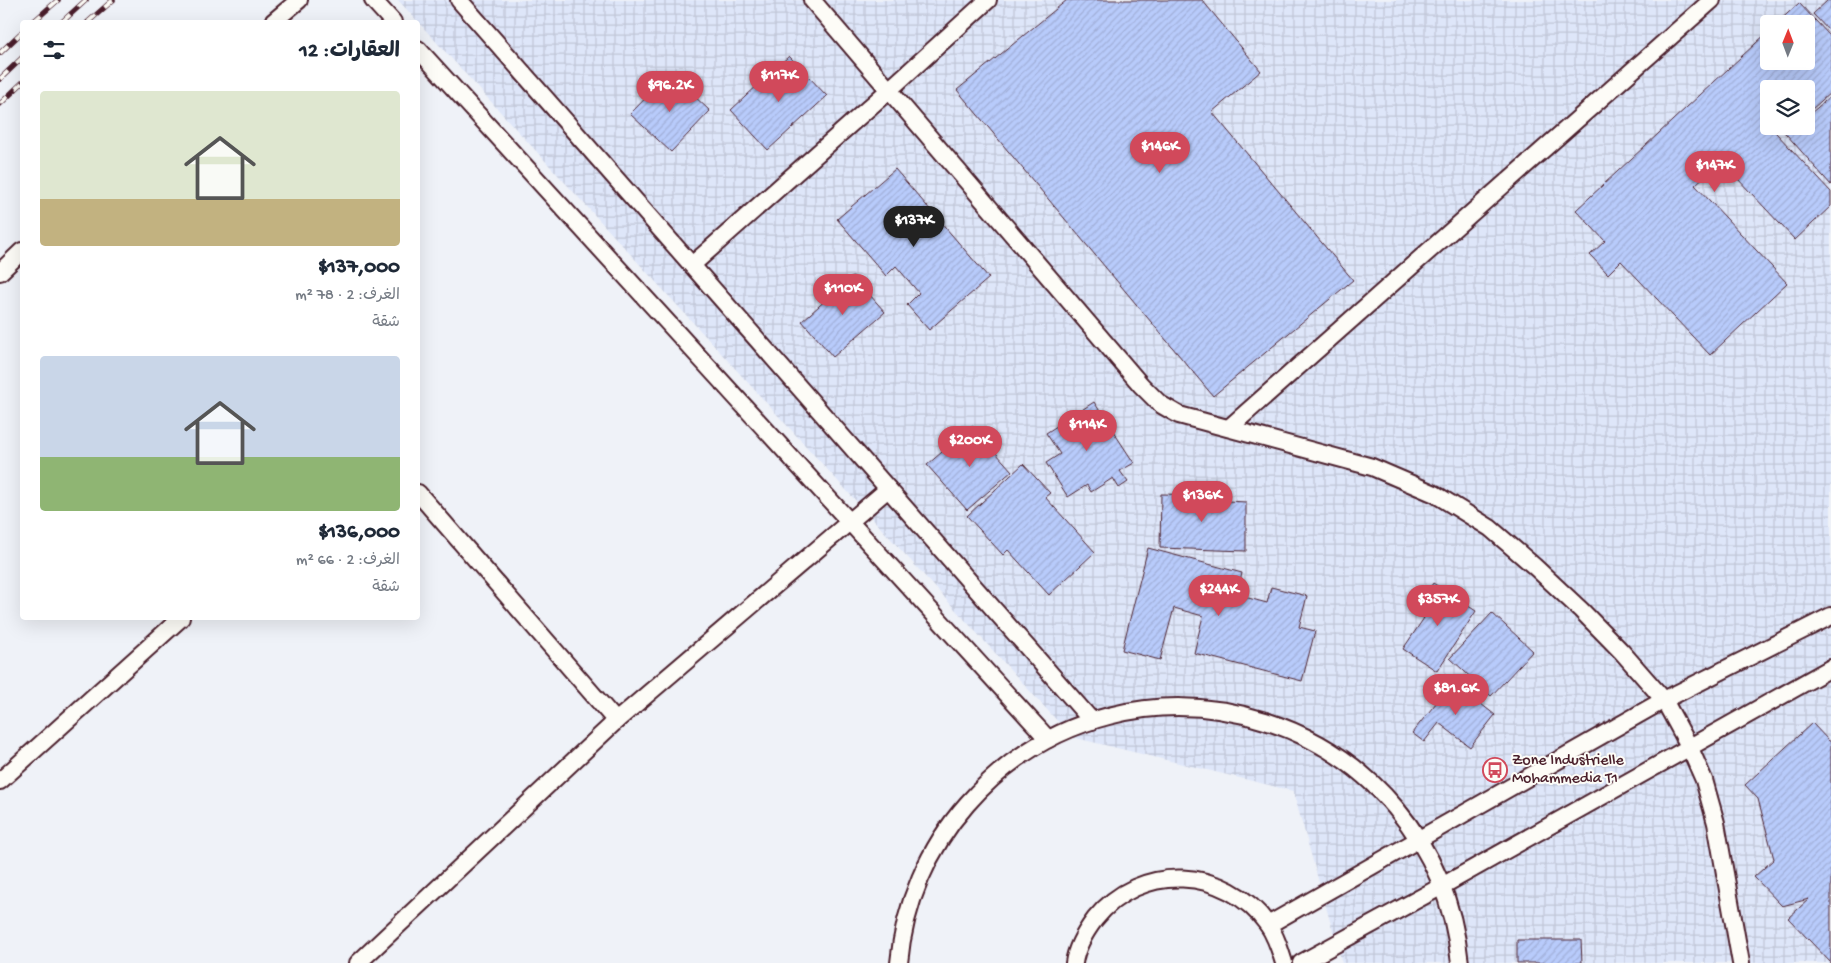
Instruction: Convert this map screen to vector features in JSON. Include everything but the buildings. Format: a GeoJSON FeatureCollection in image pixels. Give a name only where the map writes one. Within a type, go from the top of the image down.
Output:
{"type":"FeatureCollection","features":[{"type":"Feature","properties":{"kind":"lane"},"geometry":{"type":"LineString","coordinates":[[275,20],[298,0]]}},
{"type":"Feature","properties":{"kind":"lane"},"geometry":{"type":"LineString","coordinates":[[373,0],[391,20]]}},
{"type":"Feature","properties":{"kind":"lane"},"geometry":{"type":"LineString","coordinates":[[459,0],[1092,721]]}},
{"type":"Feature","properties":{"kind":"lane"},"geometry":{"type":"LineString","coordinates":[[812,0],[1160,404],[1179,415],[1202,422],[1230,427],[1372,467],[1435,494],[1490,528],[1534,566],[1622,652],[1664,700],[1689,746],[1704,780],[1716,823],[1741,963]]}},
{"type":"Feature","properties":{"kind":"lane"},"geometry":{"type":"LineString","coordinates":[[692,265],[988,0]]}},
{"type":"Feature","properties":{"kind":"lane"},"geometry":{"type":"LineString","coordinates":[[1230,427],[1712,0]]}},
{"type":"Feature","properties":{"kind":"lane"},"geometry":{"type":"LineString","coordinates":[[420,51],[1048,739]]}},
{"type":"Feature","properties":{"kind":"lane"},"geometry":{"type":"LineString","coordinates":[[0,272],[20,253]]}},
{"type":"Feature","properties":{"kind":"lane"},"geometry":{"type":"LineString","coordinates":[[358,963],[616,721],[888,489]]}},
{"type":"Feature","properties":{"kind":"lane"},"geometry":{"type":"LineString","coordinates":[[420,495],[616,721]]}},
{"type":"Feature","properties":{"kind":"lane"},"geometry":{"type":"LineString","coordinates":[[1268,925],[1418,838],[1664,700],[1831,616]]}},
{"type":"Feature","properties":{"kind":"lane"},"geometry":{"type":"LineString","coordinates":[[0,780],[178,620]]}},
{"type":"Feature","properties":{"kind":"lane"},"geometry":{"type":"LineString","coordinates":[[1300,963],[1442,886],[1831,668]]}},
{"type":"Feature","properties":{"kind":"lane"},"geometry":{"type":"LineString","coordinates":[[899,963],[905,921],[914,893],[926,866],[940,840],[957,815],[976,793],[1006,767],[1048,739],[1092,721],[1130,712],[1153,708],[1184,707],[1223,710],[1275,724],[1331,751],[1380,790],[1418,838],[1442,886],[1452,914],[1460,963]]}},
{"type":"Feature","properties":{"kind":"lane"},"geometry":{"type":"LineString","coordinates":[[1074,963],[1086,931],[1105,906],[1131,889],[1160,879],[1191,878],[1221,886],[1248,902],[1268,925],[1280,947],[1284,963]]}},
{"type":"Feature","properties":{"kind":"shaded area"},"geometry":{"type":"Polygon","coordinates":[[[398,0],[1831,0],[1831,963],[1342,963],[1293,791],[1072,737],[420,24],[420,20],[416,20],[398,0]]]}},
{"type":"Feature","properties":{"kind":"railway"},"geometry":{"type":"LineString","coordinates":[[35,20],[58,0]]}},
{"type":"Feature","properties":{"kind":"railway"},"geometry":{"type":"LineString","coordinates":[[64,20],[86,0]]}},
{"type":"Feature","properties":{"kind":"railway"},"geometry":{"type":"LineString","coordinates":[[90,20],[113,0]]}},
{"type":"Feature","properties":{"kind":"railway"},"geometry":{"type":"LineString","coordinates":[[0,53],[20,34]]}},
{"type":"Feature","properties":{"kind":"railway"},"geometry":{"type":"LineString","coordinates":[[0,79],[20,60]]}},
{"type":"Feature","properties":{"kind":"railway"},"geometry":{"type":"LineString","coordinates":[[0,104],[20,85]]}},
{"type":"Feature","properties":{"kind":"place","name":"Zone Industrielle Mohammedia T1"},"geometry":{"type":"Point","coordinates":[1495,770]}}]}
